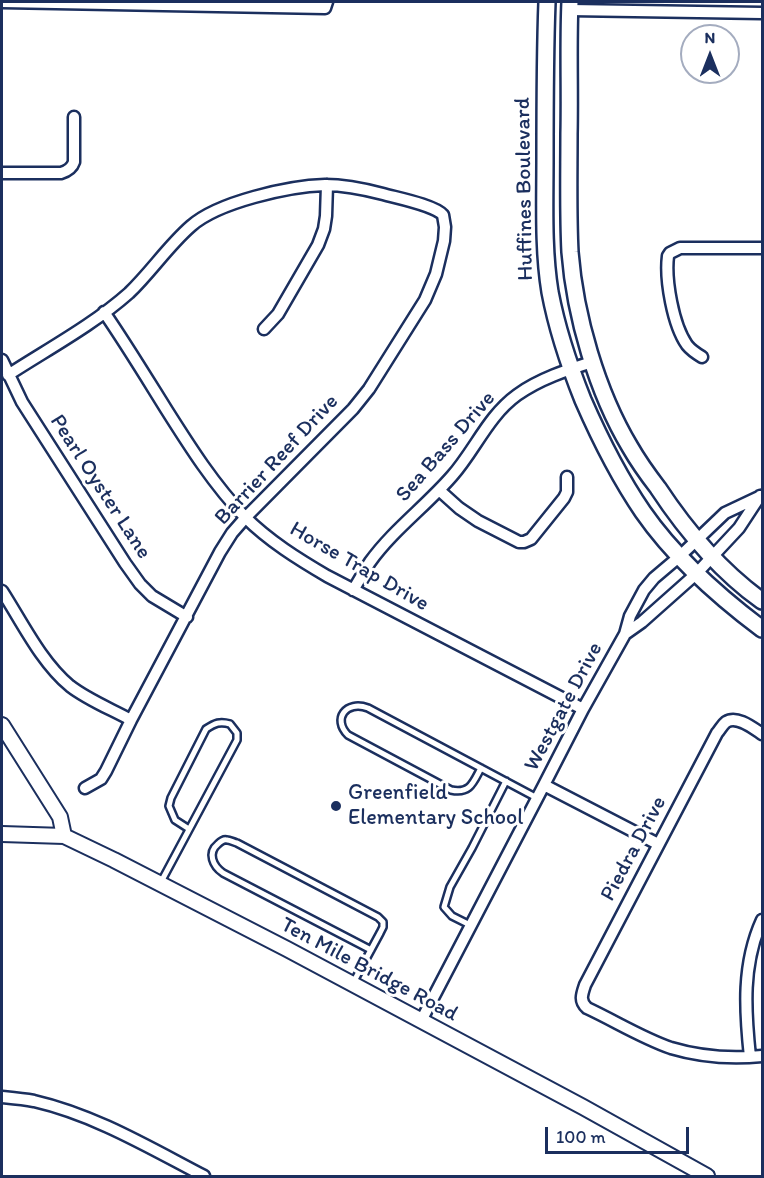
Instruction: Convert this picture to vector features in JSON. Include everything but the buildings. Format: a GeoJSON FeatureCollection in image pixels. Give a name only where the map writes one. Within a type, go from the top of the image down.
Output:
{"type":"FeatureCollection","features":[{"type":"Feature","properties":{"kind":"main road"},"geometry":{"type":"LineString","coordinates":[[546,5],[570,6]]}},
{"type":"Feature","properties":{"kind":"main road","name":"Huffines Boulevard"},"geometry":{"type":"LineString","coordinates":[[546,5],[547,255],[550,292],[570,369],[615,468],[643,513],[696,574],[762,629]]}},
{"type":"Feature","properties":{"kind":"main road","name":"Huffines Boulevard"},"geometry":{"type":"LineString","coordinates":[[570,6],[570,252],[574,284],[592,362],[629,447],[670,508],[711,558],[762,601]]}},
{"type":"Feature","properties":{"kind":"street"},"geometry":{"type":"LineString","coordinates":[[2,2],[326,5]]}},
{"type":"Feature","properties":{"kind":"street"},"geometry":{"type":"LineString","coordinates":[[570,6],[762,13]]}},
{"type":"Feature","properties":{"kind":"street"},"geometry":{"type":"LineString","coordinates":[[2,173],[61,173],[69,170],[74,162],[74,117]]}},
{"type":"Feature","properties":{"kind":"street"},"geometry":{"type":"LineString","coordinates":[[8,375],[104,312],[129,292],[192,224],[210,213],[257,197],[304,186],[327,185],[326,216],[318,245],[278,314],[264,330]]}},
{"type":"Feature","properties":{"kind":"street","name":"Barrier Reef Drive"},"geometry":{"type":"LineString","coordinates":[[85,788],[101,779],[232,533],[353,409],[369,389],[425,300],[436,274],[444,241],[443,214],[435,209],[374,191],[327,185]]}},
{"type":"Feature","properties":{"kind":"street"},"geometry":{"type":"LineString","coordinates":[[702,357],[688,346],[677,323],[669,293],[668,256],[680,248],[762,248]]}},
{"type":"Feature","properties":{"kind":"street","name":"Horse Trap Drive"},"geometry":{"type":"LineString","coordinates":[[104,312],[200,461],[228,498],[265,535],[306,564],[353,590],[583,709]]}},
{"type":"Feature","properties":{"kind":"street","name":"Pearl Oyster Lane"},"geometry":{"type":"LineString","coordinates":[[2,360],[22,402],[140,584],[152,596],[187,617]]}},
{"type":"Feature","properties":{"kind":"street","name":"Sea Bass Drive"},"geometry":{"type":"LineString","coordinates":[[353,590],[369,562],[439,490],[468,456],[484,430],[499,412],[517,395],[534,385],[592,362]]}},
{"type":"Feature","properties":{"kind":"street"},"geometry":{"type":"LineString","coordinates":[[439,490],[478,521],[515,541],[524,542],[531,539],[561,503],[567,492],[567,477]]}},
{"type":"Feature","properties":{"kind":"street","name":"Westgate Drive"},"geometry":{"type":"LineString","coordinates":[[421,1021],[583,709],[625,634],[630,616],[644,590],[725,513],[762,495]]}},
{"type":"Feature","properties":{"kind":"street","name":"Westgate Drive"},"geometry":{"type":"LineString","coordinates":[[625,634],[642,622],[696,574],[739,528],[762,495]]}},
{"type":"Feature","properties":{"kind":"street"},"geometry":{"type":"LineString","coordinates":[[2,591],[38,648],[59,676],[86,697],[131,720]]}},
{"type":"Feature","properties":{"kind":"street","name":"Piedra Drive"},"geometry":{"type":"LineString","coordinates":[[750,1057],[722,1058],[696,1055],[669,1047],[587,1008],[583,1005],[582,1000],[585,985],[724,723],[729,720],[740,720],[762,734]]}},
{"type":"Feature","properties":{"kind":"street"},"geometry":{"type":"LineString","coordinates":[[2,725],[60,817],[64,836]]}},
{"type":"Feature","properties":{"kind":"street"},"geometry":{"type":"LineString","coordinates":[[544,785],[658,844]]}},
{"type":"Feature","properties":{"kind":"street","name":"Ten Mile Bridge Road"},"geometry":{"type":"LineString","coordinates":[[2,834],[64,836],[160,883],[353,984],[707,1176]]}},
{"type":"Feature","properties":{"kind":"street"},"geometry":{"type":"LineString","coordinates":[[762,920],[747,975],[747,1025],[750,1057],[762,1056]]}},
{"type":"Feature","properties":{"kind":"street"},"geometry":{"type":"LineString","coordinates":[[2,1097],[33,1101],[71,1112],[101,1124],[204,1176]]}},
{"type":"Feature","properties":{"kind":"lane"},"geometry":{"type":"LineString","coordinates":[[481,768],[472,786],[462,790],[451,790],[348,735],[341,724],[342,716],[351,706],[362,706],[506,781],[537,798]]}},
{"type":"Feature","properties":{"kind":"lane"},"geometry":{"type":"LineString","coordinates":[[160,883],[237,740],[237,734],[230,724],[216,723],[206,729],[171,798],[169,806],[175,820],[189,829]]}},
{"type":"Feature","properties":{"kind":"lane"},"geometry":{"type":"LineString","coordinates":[[470,925],[452,916],[444,907],[450,887],[506,781]]}},
{"type":"Feature","properties":{"kind":"lane"},"geometry":{"type":"LineString","coordinates":[[353,984],[371,950],[383,927],[378,917],[242,845],[227,840],[216,845],[212,855],[217,868],[223,873],[371,950]]}},
{"type":"Feature","properties":{"kind":"place","name":"Greenfield Elementary School"},"geometry":{"type":"Point","coordinates":[336,806]}}]}
